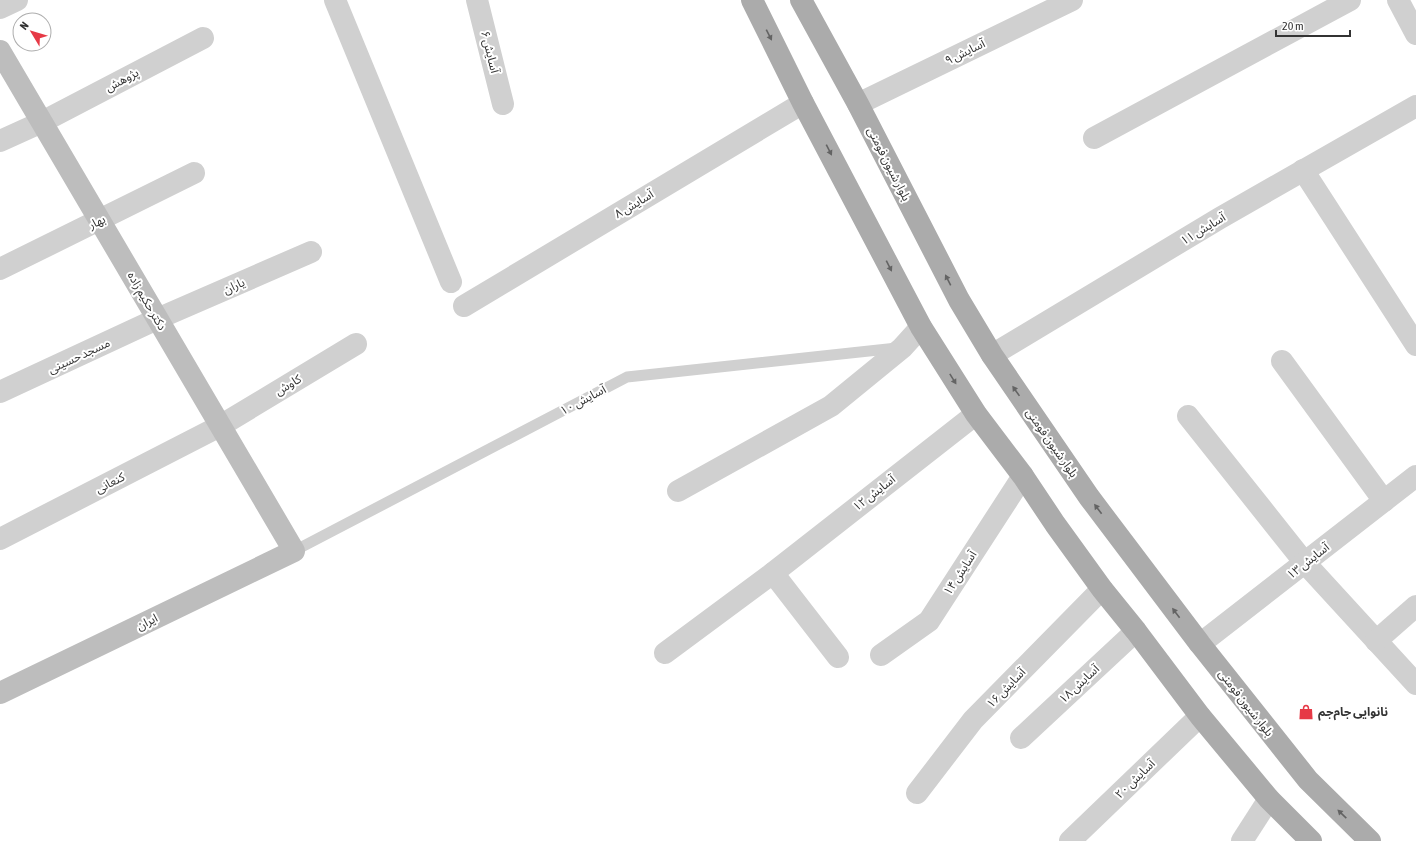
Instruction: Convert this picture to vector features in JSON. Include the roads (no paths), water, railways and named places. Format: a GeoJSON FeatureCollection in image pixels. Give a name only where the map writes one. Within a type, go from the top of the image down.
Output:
{"type":"FeatureCollection","features":[{"type":"Feature","properties":{"kind":"main road"},"geometry":{"type":"LineString","coordinates":[[752,0],[803,103],[921,327],[976,414],[1023,476],[1055,524],[1102,589],[1136,631],[1200,716],[1269,799],[1311,841]]}},
{"type":"Feature","properties":{"kind":"main road","name":"بلوار شیون فومنی"},"geometry":{"type":"LineString","coordinates":[[800,0],[858,104],[959,300],[992,355],[1089,497],[1200,644],[1308,780],[1370,841]]}},
{"type":"Feature","properties":{"kind":"street"},"geometry":{"type":"LineString","coordinates":[[0,8],[17,0]]}},
{"type":"Feature","properties":{"kind":"street"},"geometry":{"type":"LineString","coordinates":[[335,0],[451,282]]}},
{"type":"Feature","properties":{"kind":"street","name":"آسایش ۶"},"geometry":{"type":"LineString","coordinates":[[477,0],[503,104]]}},
{"type":"Feature","properties":{"kind":"street","name":"آسایش ۹"},"geometry":{"type":"LineString","coordinates":[[858,104],[1072,0]]}},
{"type":"Feature","properties":{"kind":"street"},"geometry":{"type":"LineString","coordinates":[[1094,138],[1350,0]]}},
{"type":"Feature","properties":{"kind":"street"},"geometry":{"type":"LineString","coordinates":[[1398,0],[1416,34]]}},
{"type":"Feature","properties":{"kind":"street","name":"پژوهش"},"geometry":{"type":"LineString","coordinates":[[0,141],[42,122],[203,38]]}},
{"type":"Feature","properties":{"kind":"street","name":"دکتر حکیم زاده"},"geometry":{"type":"LineString","coordinates":[[0,51],[294,551]]}},
{"type":"Feature","properties":{"kind":"street","name":"آسایش ۸"},"geometry":{"type":"LineString","coordinates":[[464,306],[803,103]]}},
{"type":"Feature","properties":{"kind":"street","name":"آسایش ۱۱"},"geometry":{"type":"LineString","coordinates":[[992,355],[1303,170],[1414,112]]}},
{"type":"Feature","properties":{"kind":"street"},"geometry":{"type":"LineString","coordinates":[[1303,170],[1416,345]]}},
{"type":"Feature","properties":{"kind":"street","name":"بهار"},"geometry":{"type":"LineString","coordinates":[[0,269],[100,221],[194,173]]}},
{"type":"Feature","properties":{"kind":"street","name":"یاران"},"geometry":{"type":"LineString","coordinates":[[157,319],[311,252]]}},
{"type":"Feature","properties":{"kind":"street","name":"مسجد حسینی"},"geometry":{"type":"LineString","coordinates":[[0,392],[157,319]]}},
{"type":"Feature","properties":{"kind":"street"},"geometry":{"type":"LineString","coordinates":[[678,490],[831,406],[902,348],[921,327]]}},
{"type":"Feature","properties":{"kind":"street","name":"کاوش"},"geometry":{"type":"LineString","coordinates":[[220,426],[356,344]]}},
{"type":"Feature","properties":{"kind":"street"},"geometry":{"type":"LineString","coordinates":[[1282,361],[1384,501]]}},
{"type":"Feature","properties":{"kind":"street","name":"آسایش ۱۲"},"geometry":{"type":"LineString","coordinates":[[665,653],[773,573],[976,414]]}},
{"type":"Feature","properties":{"kind":"street"},"geometry":{"type":"LineString","coordinates":[[1188,416],[1305,563],[1416,684]]}},
{"type":"Feature","properties":{"kind":"street","name":"کنعانی"},"geometry":{"type":"LineString","coordinates":[[0,539],[220,426]]}},
{"type":"Feature","properties":{"kind":"street","name":"آسایش ۱۴"},"geometry":{"type":"LineString","coordinates":[[881,656],[929,621],[1023,476]]}},
{"type":"Feature","properties":{"kind":"street","name":"آسایش ۱۳"},"geometry":{"type":"LineString","coordinates":[[1200,644],[1416,476]]}},
{"type":"Feature","properties":{"kind":"street","name":"ایران"},"geometry":{"type":"LineString","coordinates":[[0,693],[294,551]]}},
{"type":"Feature","properties":{"kind":"street"},"geometry":{"type":"LineString","coordinates":[[773,573],[838,657]]}},
{"type":"Feature","properties":{"kind":"street","name":"آسایش ۱۶"},"geometry":{"type":"LineString","coordinates":[[917,793],[974,720],[1102,589]]}},
{"type":"Feature","properties":{"kind":"street"},"geometry":{"type":"LineString","coordinates":[[1376,641],[1416,606]]}},
{"type":"Feature","properties":{"kind":"street","name":"آسایش ۱۸"},"geometry":{"type":"LineString","coordinates":[[1021,738],[1136,631]]}},
{"type":"Feature","properties":{"kind":"street","name":"آسایش ۲۰"},"geometry":{"type":"LineString","coordinates":[[1070,841],[1200,716]]}},
{"type":"Feature","properties":{"kind":"street"},"geometry":{"type":"LineString","coordinates":[[1242,841],[1269,799]]}},
{"type":"Feature","properties":{"kind":"lane","name":"آسایش ‍۱۰"},"geometry":{"type":"LineString","coordinates":[[294,551],[627,377],[902,348]]}},
{"type":"Feature","properties":{"kind":"place","name":"نانوایی جام‌جم"},"geometry":{"type":"Point","coordinates":[1306,712]}}]}
